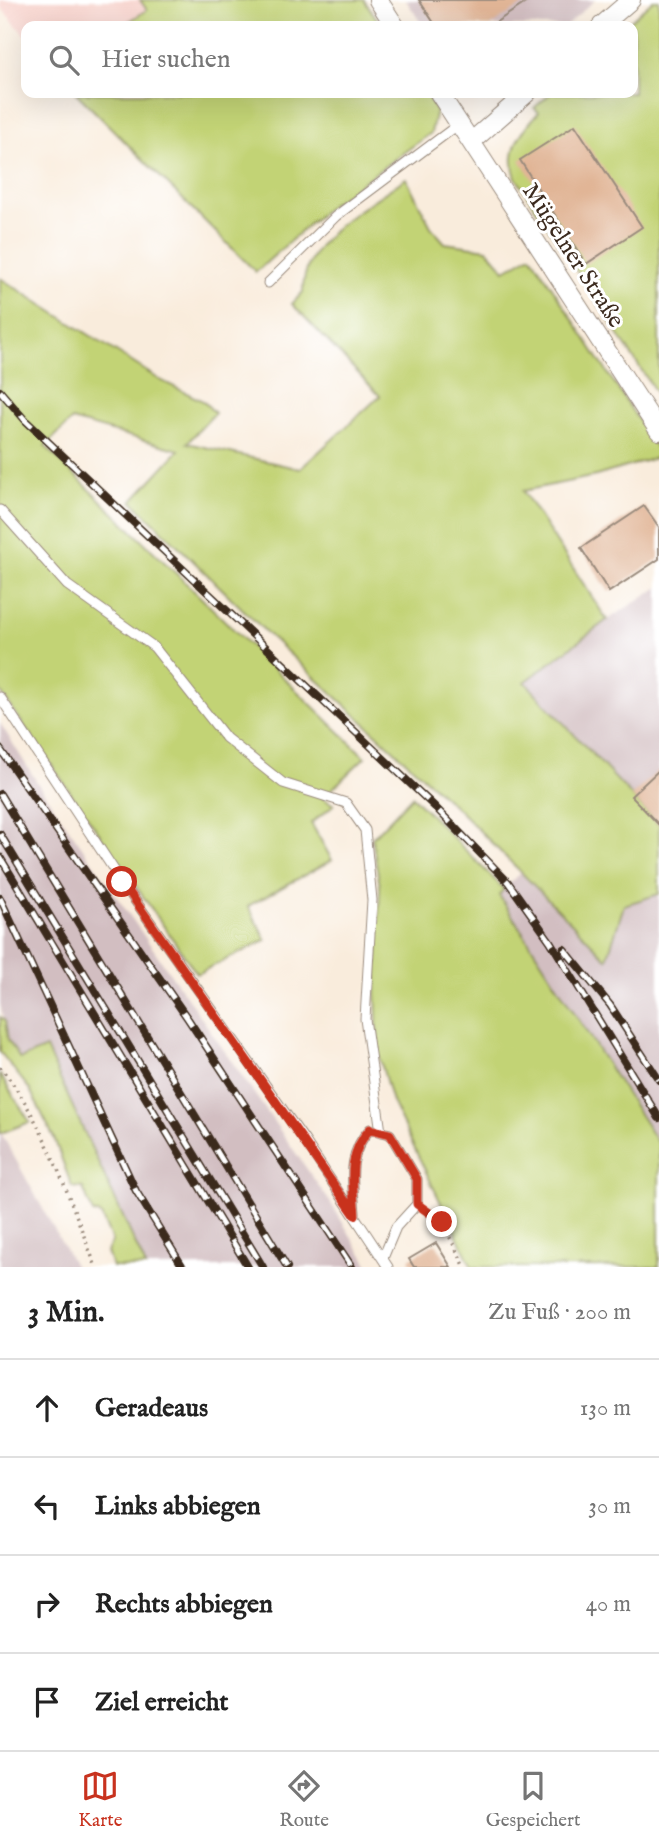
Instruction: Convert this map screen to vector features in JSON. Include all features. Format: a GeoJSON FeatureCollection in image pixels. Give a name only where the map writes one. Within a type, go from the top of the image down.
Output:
{"type":"FeatureCollection","features":[{"type":"Feature","properties":{"kind":"street"},"geometry":{"type":"LineString","coordinates":[[378,0],[393,21]]}},
{"type":"Feature","properties":{"kind":"street"},"geometry":{"type":"LineString","coordinates":[[607,21],[631,0]]}},
{"type":"Feature","properties":{"kind":"street","name":"Mügelner Straße"},"geometry":{"type":"LineString","coordinates":[[442,98],[659,431]]}},
{"type":"Feature","properties":{"kind":"street"},"geometry":{"type":"LineString","coordinates":[[471,142],[521,98]]}},
{"type":"Feature","properties":{"kind":"lane"},"geometry":{"type":"LineString","coordinates":[[268,283],[336,216],[459,124]]}},
{"type":"Feature","properties":{"kind":"lane"},"geometry":{"type":"LineString","coordinates":[[0,510],[67,586],[154,647],[226,738],[283,783],[346,803],[365,830],[372,900],[365,1019],[381,1132]]}},
{"type":"Feature","properties":{"kind":"lane"},"geometry":{"type":"LineString","coordinates":[[0,697],[122,882],[386,1263]]}},
{"type":"Feature","properties":{"kind":"lane"},"geometry":{"type":"LineString","coordinates":[[355,1215],[351,1161],[358,1143],[370,1129],[390,1134],[417,1179],[417,1204],[396,1227],[386,1263]]}},
{"type":"Feature","properties":{"kind":"path"},"geometry":{"type":"LineString","coordinates":[[0,1067],[16,1086],[56,1167],[96,1267]]}},
{"type":"Feature","properties":{"kind":"path"},"geometry":{"type":"LineString","coordinates":[[417,1204],[442,1222],[466,1267]]}},
{"type":"Feature","properties":{"kind":"shaded area"},"geometry":{"type":"Polygon","coordinates":[[[0,0],[140,0],[147,10],[130,21],[21,21],[21,31],[0,6],[0,0]]]}},
{"type":"Feature","properties":{"kind":"shaded area"},"geometry":{"type":"Polygon","coordinates":[[[406,0],[595,0],[572,21],[420,21],[406,0]]]}},
{"type":"Feature","properties":{"kind":"shaded area"},"geometry":{"type":"Polygon","coordinates":[[[659,587],[659,825],[524,682],[607,620],[659,587]]]}},
{"type":"Feature","properties":{"kind":"shaded area"},"geometry":{"type":"Polygon","coordinates":[[[0,723],[40,787],[330,1202],[370,1267],[146,1267],[46,1049],[20,1059],[8,1040],[0,1004],[0,723]]]}},
{"type":"Feature","properties":{"kind":"shaded area"},"geometry":{"type":"Polygon","coordinates":[[[520,873],[607,959],[624,905],[659,894],[659,1145],[498,894],[520,873]]]}},
{"type":"Feature","properties":{"kind":"shaded area"},"geometry":{"type":"Polygon","coordinates":[[[1,1133],[75,1267],[0,1267],[1,1133]]]}},
{"type":"Feature","properties":{"kind":"green space"},"geometry":{"type":"Polygon","coordinates":[[[140,0],[364,0],[379,21],[130,21],[147,10],[140,0]]]}},
{"type":"Feature","properties":{"kind":"green space"},"geometry":{"type":"Polygon","coordinates":[[[653,0],[659,0],[659,397],[516,178],[513,168],[517,142],[539,112],[534,108],[545,98],[638,98],[638,21],[630,21],[653,0]]]}},
{"type":"Feature","properties":{"kind":"green space"},"geometry":{"type":"Polygon","coordinates":[[[81,98],[428,98],[436,110],[431,133],[328,207],[256,272],[81,98]]]}},
{"type":"Feature","properties":{"kind":"green space"},"geometry":{"type":"Polygon","coordinates":[[[406,178],[431,227],[445,243],[487,249],[505,270],[531,255],[659,452],[659,457],[596,476],[523,491],[607,620],[525,682],[659,825],[659,894],[624,905],[607,959],[460,811],[270,636],[132,501],[179,450],[72,420],[45,446],[365,757],[323,798],[334,805],[311,823],[332,860],[248,906],[266,940],[197,974],[0,691],[0,278],[160,380],[203,401],[215,413],[187,443],[300,469],[380,396],[292,304],[303,292],[313,255],[325,240],[356,212],[406,178]]]}},
{"type":"Feature","properties":{"kind":"green space"},"geometry":{"type":"Polygon","coordinates":[[[412,796],[504,889],[499,895],[659,1145],[659,1267],[472,1267],[392,1102],[378,1052],[376,993],[380,887],[372,838],[412,796]]]}},
{"type":"Feature","properties":{"kind":"green space"},"geometry":{"type":"Polygon","coordinates":[[[0,1017],[5,1021],[8,1040],[20,1059],[46,1048],[146,1267],[112,1267],[107,1252],[112,1241],[101,1215],[93,1213],[83,1188],[72,1187],[54,1138],[30,1090],[0,1052],[0,1017]]]}},
{"type":"Feature","properties":{"kind":"green space"},"geometry":{"type":"Polygon","coordinates":[[[0,1075],[30,1122],[1,1133],[0,1133],[0,1075]]]}},
{"type":"Feature","properties":{"kind":"building"},"geometry":{"type":"Polygon","coordinates":[[[419,0],[530,0],[498,21],[433,21],[419,0]]]}},
{"type":"Feature","properties":{"kind":"building"},"geometry":{"type":"Polygon","coordinates":[[[575,125],[642,227],[586,264],[520,160],[575,125]]]}},
{"type":"Feature","properties":{"kind":"building"},"geometry":{"type":"Polygon","coordinates":[[[644,506],[659,527],[659,559],[609,592],[581,548],[644,506]]]}},
{"type":"Feature","properties":{"kind":"building"},"geometry":{"type":"Polygon","coordinates":[[[659,770],[659,825],[631,796],[659,770]]]}},
{"type":"Feature","properties":{"kind":"building"},"geometry":{"type":"Polygon","coordinates":[[[436,1243],[451,1267],[414,1267],[409,1259],[436,1243]]]}},
{"type":"Feature","properties":{"kind":"railway"},"geometry":{"type":"LineString","coordinates":[[0,391],[25,420],[435,807],[508,882],[550,941],[659,1118]]}},
{"type":"Feature","properties":{"kind":"railway"},"geometry":{"type":"LineString","coordinates":[[0,749],[188,1019],[352,1267]]}},
{"type":"Feature","properties":{"kind":"railway"},"geometry":{"type":"LineString","coordinates":[[0,794],[287,1267]]}},
{"type":"Feature","properties":{"kind":"railway"},"geometry":{"type":"LineString","coordinates":[[0,834],[263,1267]]}},
{"type":"Feature","properties":{"kind":"railway"},"geometry":{"type":"LineString","coordinates":[[0,857],[248,1267]]}},
{"type":"Feature","properties":{"kind":"railway"},"geometry":{"type":"LineString","coordinates":[[0,898],[136,1191],[183,1267]]}},
{"type":"Feature","properties":{"kind":"railway"},"geometry":{"type":"LineString","coordinates":[[564,949],[610,1005],[659,1080]]}},
{"type":"Feature","properties":{"kind":"route"},"geometry":{"type":"LineString","coordinates":[[122,882],[355,1215],[351,1161],[358,1143],[370,1129],[390,1134],[417,1179],[417,1204],[442,1222]]}}]}
